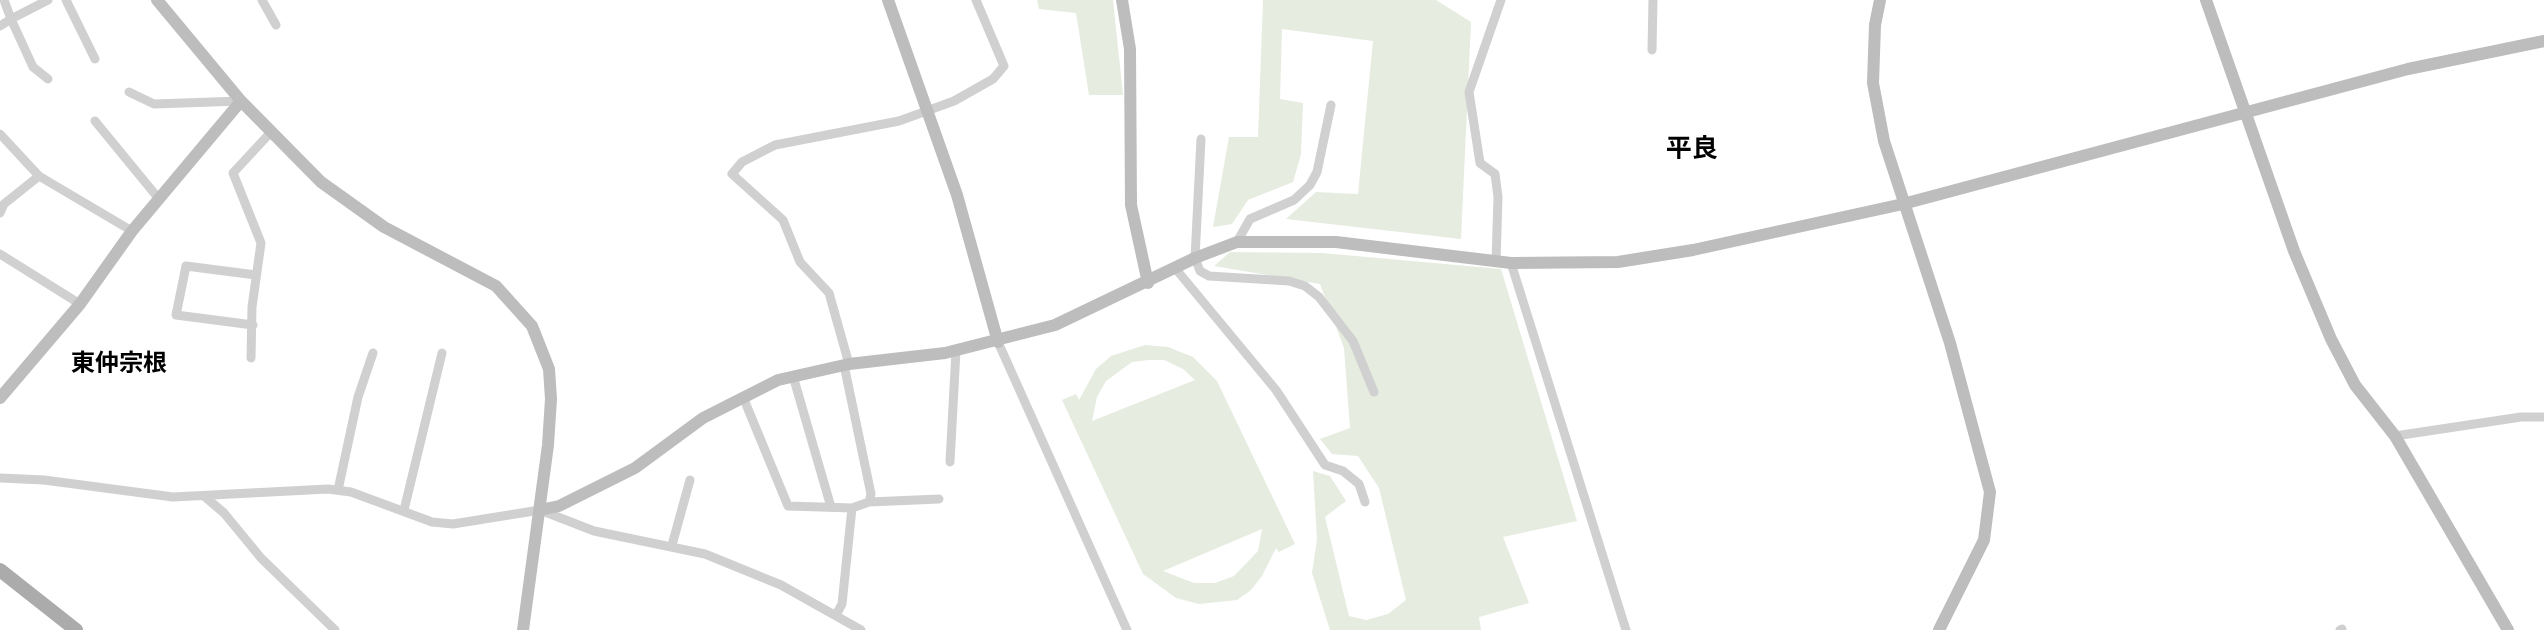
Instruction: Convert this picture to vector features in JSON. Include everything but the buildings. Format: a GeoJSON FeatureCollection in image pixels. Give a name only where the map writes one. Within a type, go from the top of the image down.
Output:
{"type":"FeatureCollection","features":[{"type":"Feature","properties":{"kind":"main road"},"geometry":{"type":"LineString","coordinates":[[0,570],[76,630]]}},
{"type":"Feature","properties":{"kind":"street"},"geometry":{"type":"LineString","coordinates":[[4,0],[33,67],[48,79]]}},
{"type":"Feature","properties":{"kind":"street"},"geometry":{"type":"LineString","coordinates":[[0,26],[48,0]]}},
{"type":"Feature","properties":{"kind":"street"},"geometry":{"type":"LineString","coordinates":[[66,0],[95,59]]}},
{"type":"Feature","properties":{"kind":"street"},"geometry":{"type":"LineString","coordinates":[[157,0],[241,101],[309,172],[350,205],[496,286],[524,313],[541,343],[551,383],[540,510],[523,630]]}},
{"type":"Feature","properties":{"kind":"street"},"geometry":{"type":"LineString","coordinates":[[262,0],[276,25]]}},
{"type":"Feature","properties":{"kind":"street"},"geometry":{"type":"LineString","coordinates":[[888,0],[957,195],[998,342],[1127,630]]}},
{"type":"Feature","properties":{"kind":"street"},"geometry":{"type":"LineString","coordinates":[[869,502],[871,494],[847,365],[829,293],[800,262],[783,220],[732,174],[753,155],[775,145],[861,131],[926,112],[954,101],[1003,69],[976,0]]}},
{"type":"Feature","properties":{"kind":"street"},"geometry":{"type":"LineString","coordinates":[[1122,0],[1130,49],[1131,205],[1148,283]]}},
{"type":"Feature","properties":{"kind":"street"},"geometry":{"type":"LineString","coordinates":[[1496,262],[1498,197],[1495,174],[1480,163],[1469,92],[1501,0]]}},
{"type":"Feature","properties":{"kind":"street"},"geometry":{"type":"LineString","coordinates":[[1652,50],[1653,0]]}},
{"type":"Feature","properties":{"kind":"street"},"geometry":{"type":"LineString","coordinates":[[1880,0],[1875,25],[1873,83],[1884,141],[1950,343],[1990,492],[1984,540],[1939,630]]}},
{"type":"Feature","properties":{"kind":"street"},"geometry":{"type":"LineString","coordinates":[[2206,0],[2298,261],[2331,339],[2355,385],[2395,436],[2508,630]]}},
{"type":"Feature","properties":{"kind":"street"},"geometry":{"type":"LineString","coordinates":[[0,478],[44,480],[150,495],[204,496],[338,490],[379,500],[432,522],[453,524],[540,510],[559,506],[635,468],[703,418],[793,376],[847,365],[956,351],[1055,325],[1195,258],[1237,242],[1336,242],[1511,263],[1618,262],[1693,250],[1903,204],[2246,110],[2499,47],[2544,41]]}},
{"type":"Feature","properties":{"kind":"street"},"geometry":{"type":"LineString","coordinates":[[129,92],[154,104],[241,101]]}},
{"type":"Feature","properties":{"kind":"street"},"geometry":{"type":"LineString","coordinates":[[0,398],[80,304],[132,231],[241,101]]}},
{"type":"Feature","properties":{"kind":"street"},"geometry":{"type":"LineString","coordinates":[[1237,242],[1250,219],[1294,200],[1310,185],[1317,172],[1331,105]]}},
{"type":"Feature","properties":{"kind":"street"},"geometry":{"type":"LineString","coordinates":[[95,121],[159,199]]}},
{"type":"Feature","properties":{"kind":"street"},"geometry":{"type":"LineString","coordinates":[[251,358],[261,243],[233,173],[271,132]]}},
{"type":"Feature","properties":{"kind":"street"},"geometry":{"type":"LineString","coordinates":[[0,134],[39,176],[132,231]]}},
{"type":"Feature","properties":{"kind":"street"},"geometry":{"type":"LineString","coordinates":[[1201,139],[1195,258],[1200,271],[1209,276],[1289,281],[1305,286],[1319,297],[1353,341],[1374,392]]}},
{"type":"Feature","properties":{"kind":"street"},"geometry":{"type":"LineString","coordinates":[[0,213],[4,204],[39,176]]}},
{"type":"Feature","properties":{"kind":"street"},"geometry":{"type":"LineString","coordinates":[[0,254],[80,304]]}},
{"type":"Feature","properties":{"kind":"street"},"geometry":{"type":"LineString","coordinates":[[1511,263],[1626,630]]}},
{"type":"Feature","properties":{"kind":"street"},"geometry":{"type":"LineString","coordinates":[[253,325],[176,315],[186,266],[256,275]]}},
{"type":"Feature","properties":{"kind":"street"},"geometry":{"type":"LineString","coordinates":[[1175,268],[1276,390],[1325,465],[1343,471],[1359,484],[1365,502]]}},
{"type":"Feature","properties":{"kind":"street"},"geometry":{"type":"LineString","coordinates":[[950,462],[956,351]]}},
{"type":"Feature","properties":{"kind":"street"},"geometry":{"type":"LineString","coordinates":[[338,490],[358,397],[373,353]]}},
{"type":"Feature","properties":{"kind":"street"},"geometry":{"type":"LineString","coordinates":[[404,510],[442,353]]}},
{"type":"Feature","properties":{"kind":"street"},"geometry":{"type":"LineString","coordinates":[[793,376],[831,507]]}},
{"type":"Feature","properties":{"kind":"street"},"geometry":{"type":"LineString","coordinates":[[743,397],[788,506],[852,508],[869,502],[939,499]]}},
{"type":"Feature","properties":{"kind":"street"},"geometry":{"type":"LineString","coordinates":[[2395,436],[2521,417],[2544,417]]}},
{"type":"Feature","properties":{"kind":"street"},"geometry":{"type":"LineString","coordinates":[[672,545],[690,480]]}},
{"type":"Feature","properties":{"kind":"street"},"geometry":{"type":"LineString","coordinates":[[204,496],[224,513],[296,594],[335,630]]}},
{"type":"Feature","properties":{"kind":"street"},"geometry":{"type":"LineString","coordinates":[[836,615],[842,604],[852,508]]}},
{"type":"Feature","properties":{"kind":"street"},"geometry":{"type":"LineString","coordinates":[[540,510],[594,531],[672,545],[755,574],[861,630]]}},
{"type":"Feature","properties":{"kind":"shaded area"},"geometry":{"type":"Polygon","coordinates":[[[1037,0],[1113,0],[1123,95],[1089,95],[1076,13],[1039,9],[1037,0]]]}},
{"type":"Feature","properties":{"kind":"shaded area"},"geometry":{"type":"Polygon","coordinates":[[[1263,0],[1436,0],[1471,22],[1461,239],[1286,219],[1316,192],[1358,194],[1373,41],[1282,29],[1280,99],[1303,103],[1301,154],[1293,182],[1248,200],[1232,224],[1213,227],[1229,137],[1258,137],[1263,0]]]}},
{"type":"Feature","properties":{"kind":"shaded area"},"geometry":{"type":"Polygon","coordinates":[[[1230,252],[1322,253],[1501,269],[1577,521],[1503,537],[1529,603],[1479,617],[1481,630],[1330,630],[1312,573],[1317,539],[1313,471],[1330,476],[1346,501],[1325,517],[1349,616],[1366,620],[1388,614],[1406,600],[1379,488],[1358,456],[1332,454],[1320,439],[1350,428],[1344,348],[1320,284],[1214,266],[1230,252]]]}},
{"type":"Feature","properties":{"kind":"shaded area"},"geometry":{"type":"Polygon","coordinates":[[[1145,345],[1168,347],[1193,357],[1217,381],[1295,544],[1279,552],[1276,548],[1262,576],[1251,590],[1237,600],[1199,604],[1176,598],[1143,574],[1062,400],[1076,394],[1079,400],[1096,369],[1111,356],[1145,345]],[[1164,360],[1132,362],[1106,381],[1097,397],[1092,421],[1195,380],[1183,369],[1164,360]],[[1262,529],[1163,571],[1194,583],[1215,583],[1234,576],[1258,551],[1262,529]]]}},
{"type":"Feature","properties":{"kind":"district","name":"平良"},"geometry":{"type":"Point","coordinates":[1692,150]}},
{"type":"Feature","properties":{"kind":"district","name":"東仲宗根"},"geometry":{"type":"Point","coordinates":[119,365]}}]}
